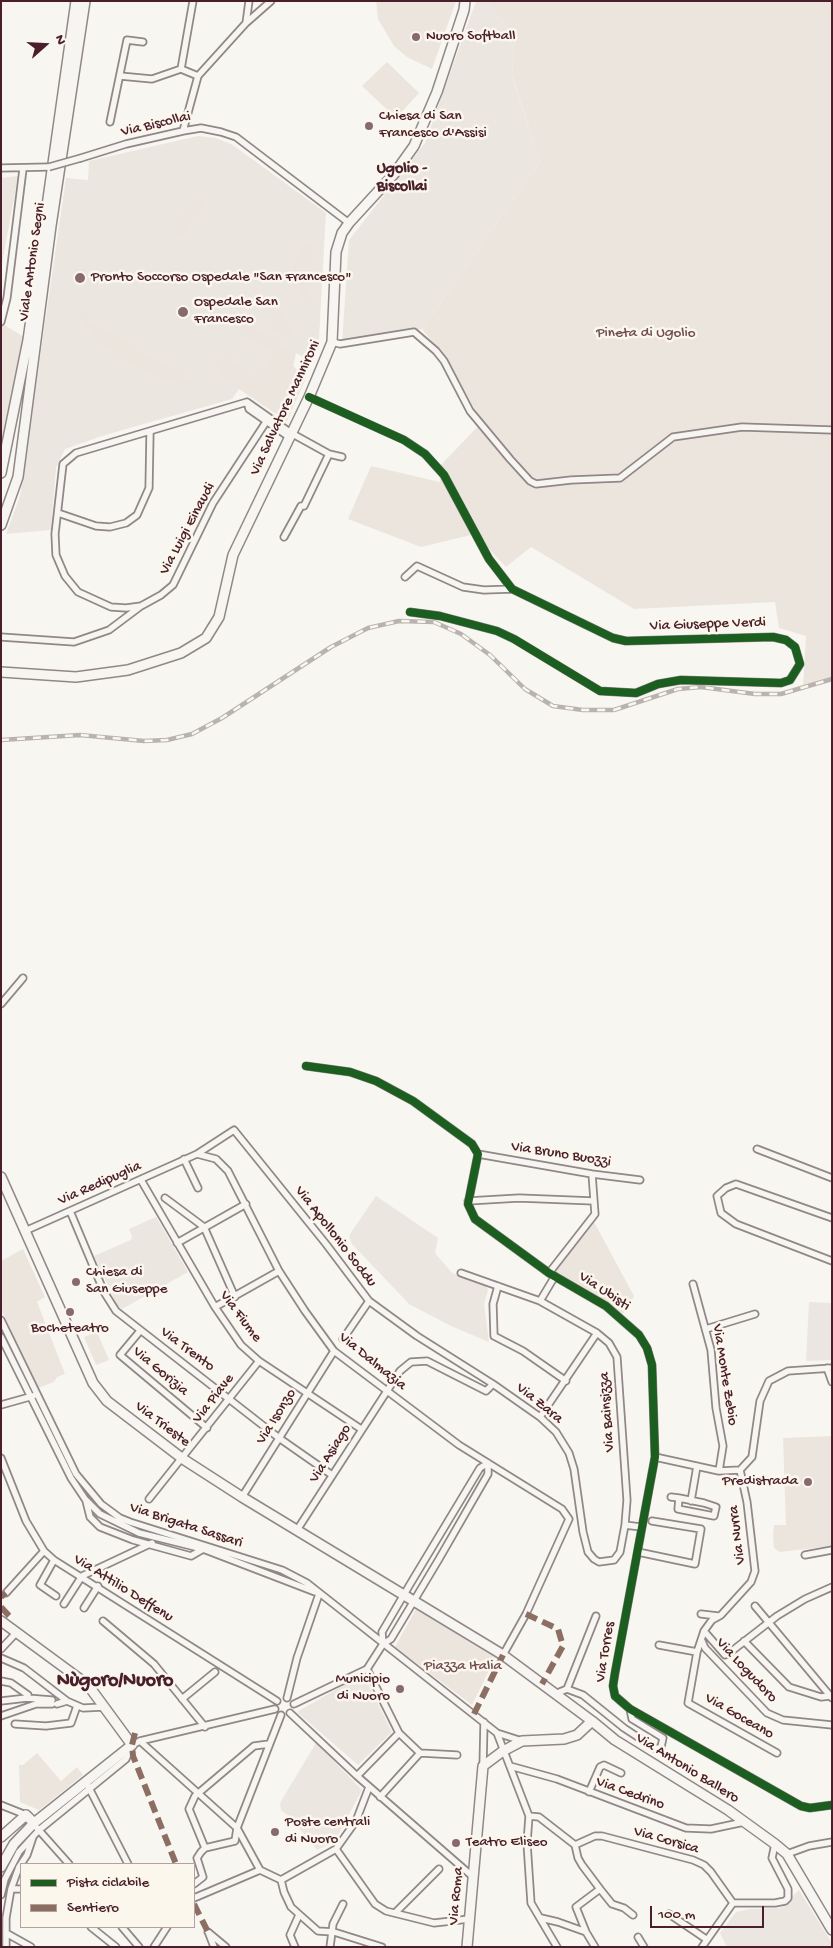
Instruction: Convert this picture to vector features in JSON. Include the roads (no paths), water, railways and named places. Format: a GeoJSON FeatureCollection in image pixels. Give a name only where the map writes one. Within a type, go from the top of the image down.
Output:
{"type":"FeatureCollection","features":[{"type":"Feature","properties":{"kind":"main road","name":"Viale Antonio Segni"},"geometry":{"type":"LineString","coordinates":[[1,473],[28,340],[76,1]]}},
{"type":"Feature","properties":{"kind":"main road","name":"Viale Antonio Segni"},"geometry":{"type":"LineString","coordinates":[[1,525],[18,477],[51,226],[85,1]]}},
{"type":"Feature","properties":{"kind":"main road","name":"Via Salvatore Mannironi"},"geometry":{"type":"LineString","coordinates":[[1,672],[76,677],[128,670],[181,653],[206,638],[219,617],[233,556],[309,397],[332,342],[336,252],[342,234],[349,222],[394,174],[414,146],[437,92],[464,10],[465,1]]}},
{"type":"Feature","properties":{"kind":"main road","name":"Via Trieste"},"geometry":{"type":"LineString","coordinates":[[1,1177],[98,1392],[183,1458],[242,1497],[412,1601]]}},
{"type":"Feature","properties":{"kind":"main road"},"geometry":{"type":"LineString","coordinates":[[412,1601],[503,1656]]}},
{"type":"Feature","properties":{"kind":"main road"},"geometry":{"type":"LineString","coordinates":[[1,1621],[88,1685],[104,1707],[136,1743],[88,1785],[14,1844],[1,1867]]}},
{"type":"Feature","properties":{"kind":"main road","name":"Via Antonio Ballero"},"geometry":{"type":"LineString","coordinates":[[503,1656],[615,1740],[728,1810],[775,1844],[787,1854],[832,1930]]}},
{"type":"Feature","properties":{"kind":"main road"},"geometry":{"type":"LineString","coordinates":[[483,1762],[522,1741],[564,1739],[577,1735],[592,1721]]}},
{"type":"Feature","properties":{"kind":"main road","name":"Via Roma"},"geometry":{"type":"LineString","coordinates":[[467,1947],[483,1762]]}},
{"type":"Feature","properties":{"kind":"main road"},"geometry":{"type":"LineString","coordinates":[[14,1844],[2,1836],[26,1815],[36,1827]]}},
{"type":"Feature","properties":{"kind":"street"},"geometry":{"type":"LineString","coordinates":[[180,69],[193,1]]}},
{"type":"Feature","properties":{"kind":"street"},"geometry":{"type":"LineString","coordinates":[[246,23],[250,1]]}},
{"type":"Feature","properties":{"kind":"street"},"geometry":{"type":"LineString","coordinates":[[183,131],[198,76],[246,23],[271,1]]}},
{"type":"Feature","properties":{"kind":"street"},"geometry":{"type":"LineString","coordinates":[[110,122],[127,40],[143,42]]}},
{"type":"Feature","properties":{"kind":"street"},"geometry":{"type":"LineString","coordinates":[[120,76],[152,79],[180,69],[198,76]]}},
{"type":"Feature","properties":{"kind":"street","name":"Via Biscollai"},"geometry":{"type":"LineString","coordinates":[[1,168],[49,167],[126,144],[201,128],[236,137],[349,222]]}},
{"type":"Feature","properties":{"kind":"street"},"geometry":{"type":"LineString","coordinates":[[1,322],[7,298],[23,169]]}},
{"type":"Feature","properties":{"kind":"street"},"geometry":{"type":"LineString","coordinates":[[332,342],[340,344],[414,332],[436,351],[444,361],[464,401],[480,424],[510,460],[530,481],[536,484],[620,478],[673,437],[742,427],[832,430]]}},
{"type":"Feature","properties":{"kind":"street","name":"Via Giuseppe Verdi"},"geometry":{"type":"LineString","coordinates":[[309,397],[404,440],[425,454],[444,475],[489,559],[512,588],[613,638],[626,641],[773,637],[786,640],[795,647],[800,664],[790,680],[781,683],[681,680],[658,684],[636,693],[600,691],[514,639],[497,631],[440,616],[410,612]]}},
{"type":"Feature","properties":{"kind":"street"},"geometry":{"type":"LineString","coordinates":[[247,402],[290,435]]}},
{"type":"Feature","properties":{"kind":"street"},"geometry":{"type":"LineString","coordinates":[[247,402],[249,409],[266,422],[329,454],[342,457]]}},
{"type":"Feature","properties":{"kind":"street","name":"Via Luigi Einaudi"},"geometry":{"type":"LineString","coordinates":[[247,402],[76,453],[63,464],[55,534],[56,556],[65,576],[78,592],[111,607],[126,608],[141,606],[161,596],[173,585],[213,503],[266,422]]}},
{"type":"Feature","properties":{"kind":"street"},"geometry":{"type":"LineString","coordinates":[[58,513],[96,526],[110,527],[126,523],[137,515],[149,488],[150,432]]}},
{"type":"Feature","properties":{"kind":"street"},"geometry":{"type":"LineString","coordinates":[[284,538],[301,506],[304,506],[329,454]]}},
{"type":"Feature","properties":{"kind":"street"},"geometry":{"type":"LineString","coordinates":[[405,578],[417,566],[463,587],[484,590],[512,588]]}},
{"type":"Feature","properties":{"kind":"street"},"geometry":{"type":"LineString","coordinates":[[1,637],[74,642],[109,630],[141,606]]}},
{"type":"Feature","properties":{"kind":"street"},"geometry":{"type":"LineString","coordinates":[[1,1004],[23,978]]}},
{"type":"Feature","properties":{"kind":"street"},"geometry":{"type":"LineString","coordinates":[[306,1066],[350,1072],[376,1081],[436,1116],[472,1144],[478,1154],[468,1201],[519,1198],[594,1201]]}},
{"type":"Feature","properties":{"kind":"street","name":"Via Apollonio Soddu"},"geometry":{"type":"LineString","coordinates":[[197,1154],[234,1130],[326,1244],[369,1301],[418,1336],[493,1384]]}},
{"type":"Feature","properties":{"kind":"street"},"geometry":{"type":"LineString","coordinates":[[757,1149],[832,1178]]}},
{"type":"Feature","properties":{"kind":"street","name":"Via Redipuglia"},"geometry":{"type":"LineString","coordinates":[[25,1231],[197,1154]]}},
{"type":"Feature","properties":{"kind":"street","name":"Via Dalmazia"},"geometry":{"type":"LineString","coordinates":[[197,1154],[216,1159],[228,1171],[280,1270],[305,1311],[334,1351],[459,1445],[562,1508],[570,1519],[526,1614],[503,1656]]}},
{"type":"Feature","properties":{"kind":"street","name":"Via Bruno Buozzi"},"geometry":{"type":"LineString","coordinates":[[478,1154],[592,1174],[640,1180]]}},
{"type":"Feature","properties":{"kind":"street"},"geometry":{"type":"LineString","coordinates":[[184,1159],[198,1188]]}},
{"type":"Feature","properties":{"kind":"street"},"geometry":{"type":"LineString","coordinates":[[540,1301],[552,1274],[595,1214],[592,1174]]}},
{"type":"Feature","properties":{"kind":"street","name":"Via Fiume"},"geometry":{"type":"LineString","coordinates":[[141,1180],[215,1307],[241,1345],[260,1361],[361,1429]]}},
{"type":"Feature","properties":{"kind":"street"},"geometry":{"type":"LineString","coordinates":[[832,1218],[736,1184],[720,1191],[717,1196],[721,1213],[736,1224],[832,1261]]}},
{"type":"Feature","properties":{"kind":"street"},"geometry":{"type":"LineString","coordinates":[[165,1198],[204,1227],[235,1297]]}},
{"type":"Feature","properties":{"kind":"street","name":"Via Ubisti"},"geometry":{"type":"LineString","coordinates":[[468,1201],[470,1212],[475,1219],[552,1274],[611,1310],[639,1335],[647,1348],[652,1365],[655,1457]]}},
{"type":"Feature","properties":{"kind":"street"},"geometry":{"type":"LineString","coordinates":[[177,1242],[246,1204]]}},
{"type":"Feature","properties":{"kind":"street","name":"Via Trento"},"geometry":{"type":"LineString","coordinates":[[70,1211],[108,1301],[116,1311],[279,1438],[332,1475]]}},
{"type":"Feature","properties":{"kind":"street"},"geometry":{"type":"LineString","coordinates":[[215,1307],[280,1270]]}},
{"type":"Feature","properties":{"kind":"street","name":"Via Bainsizza"},"geometry":{"type":"LineString","coordinates":[[461,1273],[540,1301],[597,1333],[609,1343],[617,1357],[627,1500],[625,1526]]}},
{"type":"Feature","properties":{"kind":"street","name":"Via Monte Zebio"},"geometry":{"type":"LineString","coordinates":[[693,1284],[711,1350],[716,1408],[723,1446],[719,1471]]}},
{"type":"Feature","properties":{"kind":"street"},"geometry":{"type":"LineString","coordinates":[[498,1286],[493,1304],[494,1336],[523,1351],[566,1381]]}},
{"type":"Feature","properties":{"kind":"street"},"geometry":{"type":"LineString","coordinates":[[343,1339],[369,1301]]}},
{"type":"Feature","properties":{"kind":"street"},"geometry":{"type":"LineString","coordinates":[[706,1329],[755,1314]]}},
{"type":"Feature","properties":{"kind":"street","name":"Via Brigata Sassari"},"geometry":{"type":"LineString","coordinates":[[1,1320],[76,1474],[101,1504],[120,1518],[130,1522],[282,1570],[308,1583],[382,1644]]}},
{"type":"Feature","properties":{"kind":"street","name":"Via Gorizia"},"geometry":{"type":"LineString","coordinates":[[140,1330],[120,1355],[207,1428]]}},
{"type":"Feature","properties":{"kind":"street"},"geometry":{"type":"LineString","coordinates":[[540,1417],[597,1333]]}},
{"type":"Feature","properties":{"kind":"street","name":"Via Brigata Sassari"},"geometry":{"type":"LineString","coordinates":[[1,1337],[71,1478],[85,1499],[100,1514],[139,1533],[203,1550],[319,1594]]}},
{"type":"Feature","properties":{"kind":"street","name":"Via Isonzo"},"geometry":{"type":"LineString","coordinates":[[242,1497],[334,1351]]}},
{"type":"Feature","properties":{"kind":"street","name":"Via Piave"},"geometry":{"type":"LineString","coordinates":[[149,1499],[260,1361]]}},
{"type":"Feature","properties":{"kind":"street","name":"Via Zara"},"geometry":{"type":"LineString","coordinates":[[387,1392],[400,1371],[412,1362],[427,1361],[486,1391],[493,1384],[540,1417],[556,1432],[569,1453],[574,1469],[583,1532],[588,1552],[594,1559],[607,1562],[618,1556],[625,1526]]}},
{"type":"Feature","properties":{"kind":"street"},"geometry":{"type":"LineString","coordinates":[[655,1457],[719,1471],[740,1470],[752,1458],[760,1401],[769,1382],[788,1371],[829,1368],[832,1382]]}},
{"type":"Feature","properties":{"kind":"street","name":"Via Asiago"},"geometry":{"type":"LineString","coordinates":[[297,1530],[361,1429],[387,1392]]}},
{"type":"Feature","properties":{"kind":"street"},"geometry":{"type":"LineString","coordinates":[[1,1405],[38,1394]]}},
{"type":"Feature","properties":{"kind":"street","name":"Via Torres"},"geometry":{"type":"LineString","coordinates":[[655,1457],[613,1686],[619,1701],[801,1806],[816,1808],[832,1805]]}},
{"type":"Feature","properties":{"kind":"street","name":"Via Attilio Deffenu"},"geometry":{"type":"LineString","coordinates":[[1,1458],[26,1521],[44,1551],[54,1560],[98,1586],[277,1701]]}},
{"type":"Feature","properties":{"kind":"street"},"geometry":{"type":"LineString","coordinates":[[382,1644],[382,1632],[403,1596],[480,1468],[488,1463]]}},
{"type":"Feature","properties":{"kind":"street"},"geometry":{"type":"LineString","coordinates":[[290,1713],[294,1704],[367,1669],[382,1644],[391,1639],[488,1474],[488,1463]]}},
{"type":"Feature","properties":{"kind":"street"},"geometry":{"type":"LineString","coordinates":[[691,1500],[697,1466]]}},
{"type":"Feature","properties":{"kind":"street","name":"Via Nurra"},"geometry":{"type":"LineString","coordinates":[[704,1631],[751,1582],[755,1571],[747,1502],[740,1470]]}},
{"type":"Feature","properties":{"kind":"street"},"geometry":{"type":"LineString","coordinates":[[466,1492],[474,1496]]}},
{"type":"Feature","properties":{"kind":"street"},"geometry":{"type":"LineString","coordinates":[[671,1497],[679,1498],[691,1500],[716,1506],[714,1516],[678,1509],[679,1498]]}},
{"type":"Feature","properties":{"kind":"street","name":"Via Brigata Sassari"},"geometry":{"type":"LineString","coordinates":[[85,1499],[94,1524],[133,1540],[152,1543],[191,1556],[203,1550]]}},
{"type":"Feature","properties":{"kind":"street"},"geometry":{"type":"LineString","coordinates":[[638,1552],[695,1564],[701,1529],[652,1521]]}},
{"type":"Feature","properties":{"kind":"street"},"geometry":{"type":"LineString","coordinates":[[625,1526],[641,1527]]}},
{"type":"Feature","properties":{"kind":"street"},"geometry":{"type":"LineString","coordinates":[[64,1604],[82,1576],[152,1543]]}},
{"type":"Feature","properties":{"kind":"street"},"geometry":{"type":"LineString","coordinates":[[805,1555],[832,1550]]}},
{"type":"Feature","properties":{"kind":"street"},"geometry":{"type":"LineString","coordinates":[[6,1593],[44,1551]]}},
{"type":"Feature","properties":{"kind":"street"},"geometry":{"type":"LineString","coordinates":[[428,1554],[439,1559]]}},
{"type":"Feature","properties":{"kind":"street"},"geometry":{"type":"LineString","coordinates":[[54,1560],[40,1585],[56,1596]]}},
{"type":"Feature","properties":{"kind":"street"},"geometry":{"type":"LineString","coordinates":[[84,1608],[98,1586]]}},
{"type":"Feature","properties":{"kind":"street"},"geometry":{"type":"LineString","coordinates":[[704,1631],[725,1655],[769,1622],[805,1599],[832,1587]]}},
{"type":"Feature","properties":{"kind":"street"},"geometry":{"type":"LineString","coordinates":[[287,1698],[297,1658],[319,1594]]}},
{"type":"Feature","properties":{"kind":"street"},"geometry":{"type":"LineString","coordinates":[[755,1606],[831,1697]]}},
{"type":"Feature","properties":{"kind":"street"},"geometry":{"type":"LineString","coordinates":[[701,1614],[720,1616]]}},
{"type":"Feature","properties":{"kind":"street"},"geometry":{"type":"LineString","coordinates":[[567,1689],[596,1616]]}},
{"type":"Feature","properties":{"kind":"street"},"geometry":{"type":"LineString","coordinates":[[103,1621],[154,1664],[205,1727]]}},
{"type":"Feature","properties":{"kind":"street"},"geometry":{"type":"LineString","coordinates":[[658,1645],[698,1652],[704,1631]]}},
{"type":"Feature","properties":{"kind":"street"},"geometry":{"type":"LineString","coordinates":[[1,1649],[16,1633]]}},
{"type":"Feature","properties":{"kind":"street","name":"Via Logudoro"},"geometry":{"type":"LineString","coordinates":[[702,1641],[705,1648],[767,1713],[784,1720],[832,1725]]}},
{"type":"Feature","properties":{"kind":"street"},"geometry":{"type":"LineString","coordinates":[[744,1641],[789,1687],[821,1697],[831,1697]]}},
{"type":"Feature","properties":{"kind":"street"},"geometry":{"type":"LineString","coordinates":[[382,1644],[497,1733],[522,1741]]}},
{"type":"Feature","properties":{"kind":"street","name":"Via Goceano"},"geometry":{"type":"LineString","coordinates":[[698,1652],[688,1703],[777,1753]]}},
{"type":"Feature","properties":{"kind":"street"},"geometry":{"type":"LineString","coordinates":[[1,1658],[24,1668],[67,1701],[83,1708],[104,1707]]}},
{"type":"Feature","properties":{"kind":"street"},"geometry":{"type":"LineString","coordinates":[[367,1669],[399,1733],[420,1753],[457,1755]]}},
{"type":"Feature","properties":{"kind":"street"},"geometry":{"type":"LineString","coordinates":[[182,1699],[215,1672]]}},
{"type":"Feature","properties":{"kind":"street"},"geometry":{"type":"LineString","coordinates":[[1,1682],[11,1683],[28,1695],[27,1698]]}},
{"type":"Feature","properties":{"kind":"street"},"geometry":{"type":"LineString","coordinates":[[555,1694],[567,1689],[583,1695],[624,1728],[656,1748],[662,1748],[663,1738],[632,1719],[630,1709]]}},
{"type":"Feature","properties":{"kind":"street"},"geometry":{"type":"LineString","coordinates":[[1,1701],[27,1698],[54,1702]]}},
{"type":"Feature","properties":{"kind":"street"},"geometry":{"type":"LineString","coordinates":[[275,1709],[277,1701],[287,1698]]}},
{"type":"Feature","properties":{"kind":"street"},"geometry":{"type":"LineString","coordinates":[[287,1698],[294,1704]]}},
{"type":"Feature","properties":{"kind":"street"},"geometry":{"type":"LineString","coordinates":[[1,1716],[36,1704],[67,1701]]}},
{"type":"Feature","properties":{"kind":"street"},"geometry":{"type":"LineString","coordinates":[[15,1724],[46,1726],[71,1723],[78,1706]]}},
{"type":"Feature","properties":{"kind":"street"},"geometry":{"type":"LineString","coordinates":[[136,1743],[275,1709]]}},
{"type":"Feature","properties":{"kind":"street"},"geometry":{"type":"LineString","coordinates":[[275,1709],[281,1715]]}},
{"type":"Feature","properties":{"kind":"street"},"geometry":{"type":"LineString","coordinates":[[281,1715],[290,1713]]}},
{"type":"Feature","properties":{"kind":"street"},"geometry":{"type":"LineString","coordinates":[[290,1713],[380,1797],[472,1876]]}},
{"type":"Feature","properties":{"kind":"street"},"geometry":{"type":"LineString","coordinates":[[195,1883],[203,1877],[197,1858],[204,1848],[235,1841],[237,1828],[281,1715]]}},
{"type":"Feature","properties":{"kind":"street"},"geometry":{"type":"LineString","coordinates":[[483,1762],[484,1722]]}},
{"type":"Feature","properties":{"kind":"street"},"geometry":{"type":"LineString","coordinates":[[357,1776],[399,1733]]}},
{"type":"Feature","properties":{"kind":"street"},"geometry":{"type":"LineString","coordinates":[[497,1733],[529,1816],[529,1890],[531,1903],[541,1918],[544,1928],[557,1947]]}},
{"type":"Feature","properties":{"kind":"street"},"geometry":{"type":"LineString","coordinates":[[136,1743],[237,1828],[260,1870],[282,1880]]}},
{"type":"Feature","properties":{"kind":"street"},"geometry":{"type":"LineString","coordinates":[[204,1848],[189,1809],[197,1793],[254,1746],[269,1744]]}},
{"type":"Feature","properties":{"kind":"street"},"geometry":{"type":"LineString","coordinates":[[380,1797],[420,1753]]}},
{"type":"Feature","properties":{"kind":"street"},"geometry":{"type":"LineString","coordinates":[[589,1792],[600,1767],[604,1765],[621,1773]]}},
{"type":"Feature","properties":{"kind":"street","name":"Via Cedrino"},"geometry":{"type":"LineString","coordinates":[[510,1766],[557,1779],[686,1828],[710,1829],[744,1822]]}},
{"type":"Feature","properties":{"kind":"street"},"geometry":{"type":"LineString","coordinates":[[88,1785],[127,1863]]}},
{"type":"Feature","properties":{"kind":"street"},"geometry":{"type":"LineString","coordinates":[[282,1880],[336,1849],[356,1821],[369,1787]]}},
{"type":"Feature","properties":{"kind":"street"},"geometry":{"type":"LineString","coordinates":[[1,1805],[26,1815]]}},
{"type":"Feature","properties":{"kind":"street"},"geometry":{"type":"LineString","coordinates":[[529,1816],[539,1818],[575,1844],[582,1865],[612,1904],[624,1908],[633,1915]]}},
{"type":"Feature","properties":{"kind":"street"},"geometry":{"type":"LineString","coordinates":[[22,1863],[27,1855],[36,1827]]}},
{"type":"Feature","properties":{"kind":"street"},"geometry":{"type":"LineString","coordinates":[[36,1827],[67,1863]]}},
{"type":"Feature","properties":{"kind":"street","name":"Via Corsica"},"geometry":{"type":"LineString","coordinates":[[575,1844],[595,1836],[602,1836],[693,1860],[704,1865],[711,1872],[732,1904]]}},
{"type":"Feature","properties":{"kind":"street"},"geometry":{"type":"LineString","coordinates":[[1,1895],[5,1879],[19,1852],[33,1837]]}},
{"type":"Feature","properties":{"kind":"street"},"geometry":{"type":"LineString","coordinates":[[787,1854],[809,1846],[832,1842]]}},
{"type":"Feature","properties":{"kind":"street"},"geometry":{"type":"LineString","coordinates":[[702,1947],[732,1904],[775,1903],[788,1898],[788,1889],[772,1858],[775,1844]]}},
{"type":"Feature","properties":{"kind":"street"},"geometry":{"type":"LineString","coordinates":[[336,1849],[375,1904],[395,1914],[434,1923],[468,1919]]}},
{"type":"Feature","properties":{"kind":"street"},"geometry":{"type":"LineString","coordinates":[[6,1947],[10,1889],[20,1866]]}},
{"type":"Feature","properties":{"kind":"street"},"geometry":{"type":"LineString","coordinates":[[395,1914],[439,1869]]}},
{"type":"Feature","properties":{"kind":"street"},"geometry":{"type":"LineString","coordinates":[[195,1898],[260,1870]]}},
{"type":"Feature","properties":{"kind":"street"},"geometry":{"type":"LineString","coordinates":[[282,1880],[284,1892],[291,1906],[318,1931],[332,1932],[382,1947]]}},
{"type":"Feature","properties":{"kind":"street"},"geometry":{"type":"LineString","coordinates":[[10,1889],[20,1889]]}},
{"type":"Feature","properties":{"kind":"street"},"geometry":{"type":"LineString","coordinates":[[595,1947],[586,1932],[576,1907],[600,1889]]}},
{"type":"Feature","properties":{"kind":"street"},"geometry":{"type":"LineString","coordinates":[[330,1947],[333,1924],[343,1904]]}},
{"type":"Feature","properties":{"kind":"street"},"geometry":{"type":"LineString","coordinates":[[669,1914],[706,1939]]}},
{"type":"Feature","properties":{"kind":"street"},"geometry":{"type":"LineString","coordinates":[[295,1947],[290,1935],[299,1915]]}},
{"type":"Feature","properties":{"kind":"street"},"geometry":{"type":"LineString","coordinates":[[541,1918],[586,1932]]}},
{"type":"Feature","properties":{"kind":"street"},"geometry":{"type":"LineString","coordinates":[[92,1928],[116,1947]]}},
{"type":"Feature","properties":{"kind":"street"},"geometry":{"type":"LineString","coordinates":[[123,1928],[139,1947]]}},
{"type":"Feature","properties":{"kind":"street"},"geometry":{"type":"LineString","coordinates":[[154,1947],[166,1928]]}},
{"type":"Feature","properties":{"kind":"street"},"geometry":{"type":"LineString","coordinates":[[214,1947],[208,1932],[226,1947]]}},
{"type":"Feature","properties":{"kind":"street"},"geometry":{"type":"LineString","coordinates":[[6,1933],[30,1947]]}},
{"type":"Feature","properties":{"kind":"street"},"geometry":{"type":"LineString","coordinates":[[638,1937],[644,1947]]}},
{"type":"Feature","properties":{"kind":"railway"},"geometry":{"type":"LineString","coordinates":[[1,740],[80,735],[144,741],[167,740],[192,734],[222,718],[331,647],[368,628],[399,621],[434,622],[461,634],[490,655],[525,689],[553,706],[583,710],[614,710],[678,689],[701,687],[755,694],[781,694],[832,679]]}},
{"type":"Feature","properties":{"kind":"place","name":"Nuoro Softball"},"geometry":{"type":"Point","coordinates":[416,37]}},
{"type":"Feature","properties":{"kind":"place","name":"Chiesa di San Francesco d'Assisi"},"geometry":{"type":"Point","coordinates":[369,126]}},
{"type":"Feature","properties":{"kind":"place","name":"Pronto Soccorso Ospedale \"San Francesco\""},"geometry":{"type":"Point","coordinates":[80,278]}},
{"type":"Feature","properties":{"kind":"place","name":"Ospedale San Francesco"},"geometry":{"type":"Point","coordinates":[183,312]}},
{"type":"Feature","properties":{"kind":"place","name":"Chiesa di San Giuseppe"},"geometry":{"type":"Point","coordinates":[76,1282]}},
{"type":"Feature","properties":{"kind":"place","name":"Bocheteatro"},"geometry":{"type":"Point","coordinates":[70,1312]}},
{"type":"Feature","properties":{"kind":"place","name":"Predistrada"},"geometry":{"type":"Point","coordinates":[808,1482]}},
{"type":"Feature","properties":{"kind":"place","name":"Municipio di Nuoro"},"geometry":{"type":"Point","coordinates":[400,1689]}},
{"type":"Feature","properties":{"kind":"place","name":"Poste centrali di Nuoro"},"geometry":{"type":"Point","coordinates":[275,1832]}},
{"type":"Feature","properties":{"kind":"place","name":"Teatro Eliseo"},"geometry":{"type":"Point","coordinates":[456,1843]}},
{"type":"Feature","properties":{"kind":"district","name":"Ugolio - Biscollai"},"geometry":{"type":"Point","coordinates":[402,179]}},
{"type":"Feature","properties":{"kind":"district","name":"Nùgoro/Nuoro"},"geometry":{"type":"Point","coordinates":[115,1682]}},
{"type":"Feature","properties":{"kind":"park label","name":"Pineta di Ugolio"},"geometry":{"type":"Point","coordinates":[646,334]}},
{"type":"Feature","properties":{"kind":"park label","name":"Piazza Italia"},"geometry":{"type":"Point","coordinates":[463,1667]}}]}
